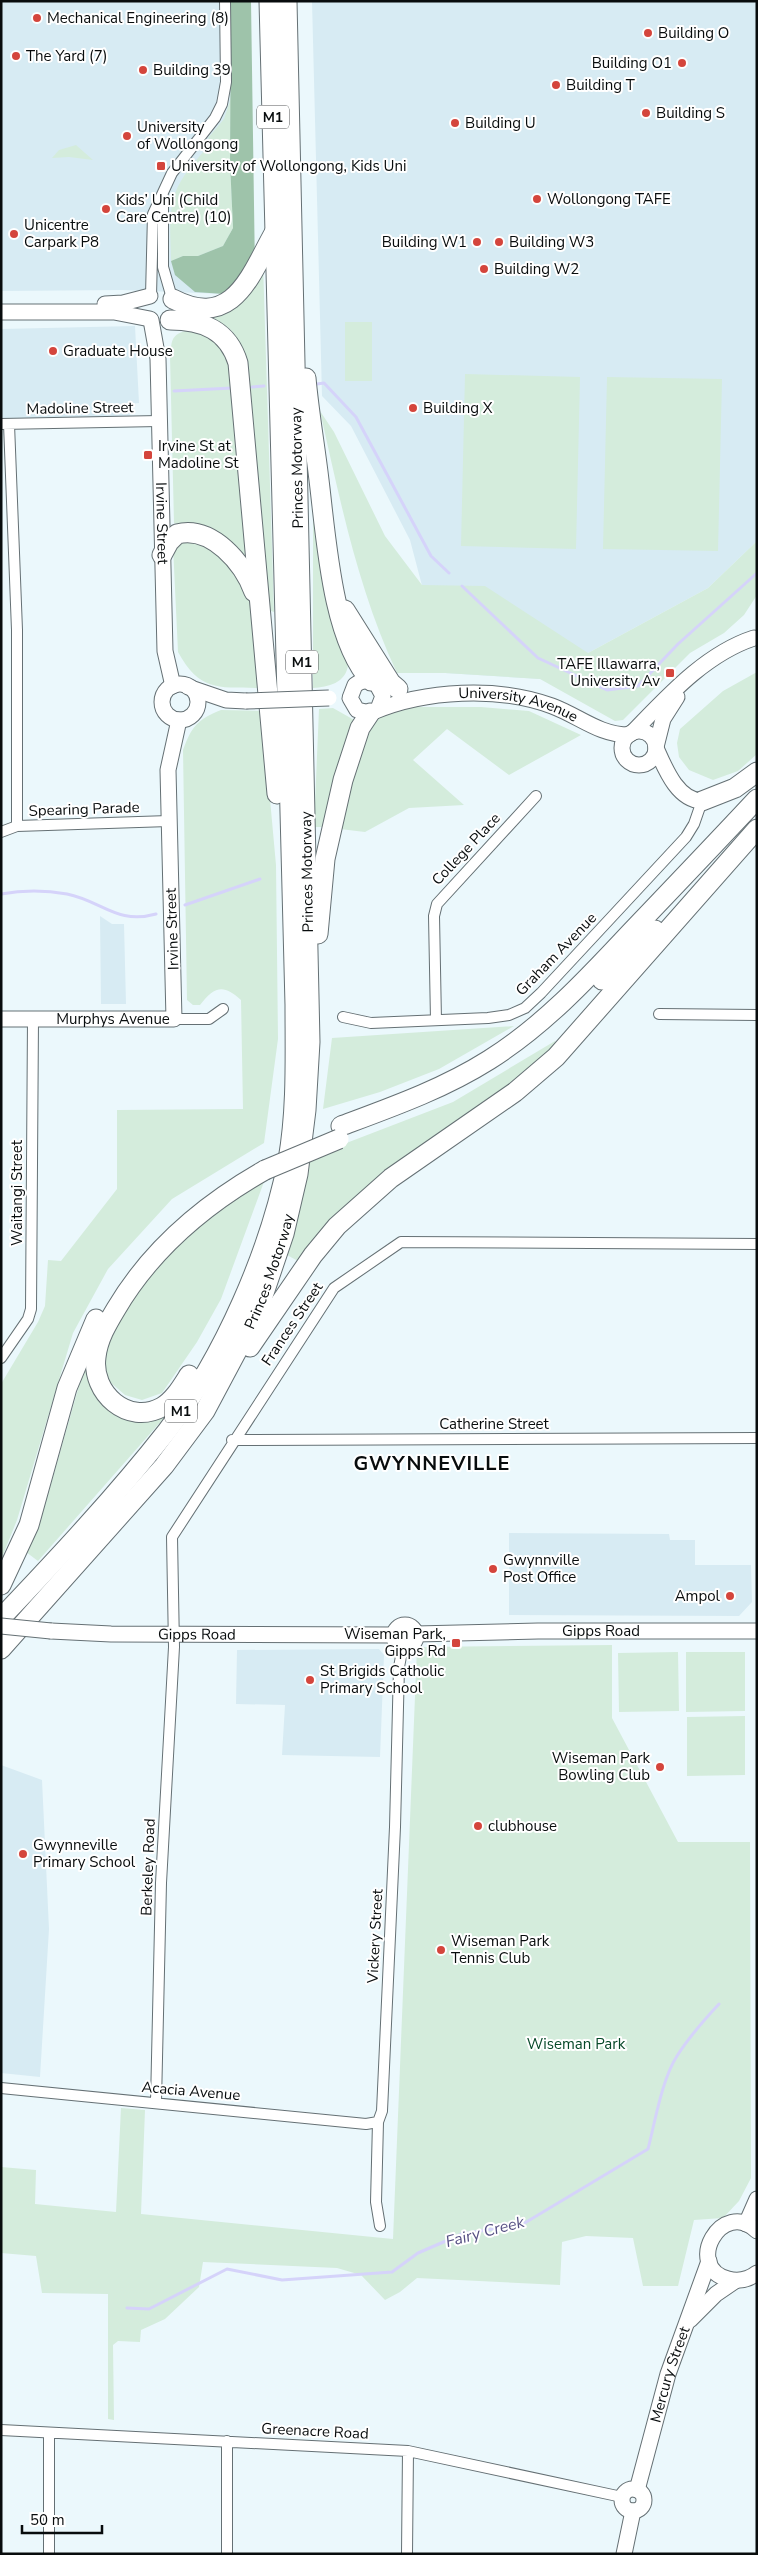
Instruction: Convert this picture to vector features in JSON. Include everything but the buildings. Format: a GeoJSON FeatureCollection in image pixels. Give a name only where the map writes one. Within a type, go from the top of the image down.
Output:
{"type":"FeatureCollection","features":[{"type":"Feature","properties":{"kind":"highway","name":"Princes Motorway"},"geometry":{"type":"LineString","coordinates":[[1,1618],[168,1430],[208,1370],[258,1267],[288,1160],[295,1078],[269,1]]}},
{"type":"Feature","properties":{"kind":"highway","name":"Princes Motorway"},"geometry":{"type":"LineString","coordinates":[[1,1648],[164,1466],[205,1411],[262,1299],[284,1234],[298,1174],[306,1110],[310,1042],[287,1]]}},
{"type":"Feature","properties":{"kind":"highway"},"geometry":{"type":"LineString","coordinates":[[173,298],[188,306],[206,309],[215,308],[232,300],[244,287],[274,232]]}},
{"type":"Feature","properties":{"kind":"highway"},"geometry":{"type":"LineString","coordinates":[[292,283],[303,330],[311,424],[340,616],[354,657],[367,683]]}},
{"type":"Feature","properties":{"kind":"highway"},"geometry":{"type":"LineString","coordinates":[[169,321],[194,322],[213,327],[225,338],[235,354],[240,374],[277,795],[289,846]]}},
{"type":"Feature","properties":{"kind":"highway"},"geometry":{"type":"LineString","coordinates":[[162,555],[173,537],[183,532],[198,535],[215,543],[230,553],[240,564],[261,610]]}},
{"type":"Feature","properties":{"kind":"highway"},"geometry":{"type":"LineString","coordinates":[[332,571],[349,617],[391,683],[398,689]]}},
{"type":"Feature","properties":{"kind":"highway"},"geometry":{"type":"LineString","coordinates":[[310,1042],[324,859],[343,780],[367,712]]}},
{"type":"Feature","properties":{"kind":"highway"},"geometry":{"type":"LineString","coordinates":[[702,801],[735,788],[757,772]]}},
{"type":"Feature","properties":{"kind":"highway"},"geometry":{"type":"LineString","coordinates":[[1,1585],[29,1525],[75,1366],[97,1318],[115,1287],[154,1239],[186,1210],[221,1183],[340,1133],[454,1079],[491,1059],[562,1004],[757,799]]}},
{"type":"Feature","properties":{"kind":"highway"},"geometry":{"type":"LineString","coordinates":[[205,1411],[313,1255],[337,1226],[391,1178],[515,1092],[556,1057],[757,829]]}},
{"type":"Feature","properties":{"kind":"highway"},"geometry":{"type":"LineString","coordinates":[[340,1133],[411,1112],[458,1091],[522,1052],[729,860]]}},
{"type":"Feature","properties":{"kind":"highway"},"geometry":{"type":"LineString","coordinates":[[266,1164],[221,1197],[174,1236],[137,1276],[123,1297],[104,1331],[95,1359],[96,1375],[102,1390],[118,1406],[140,1412],[156,1410],[169,1402],[184,1384],[239,1283],[270,1195],[288,1160]]}},
{"type":"Feature","properties":{"kind":"main road"},"geometry":{"type":"LineString","coordinates":[[1,305],[115,304],[162,293],[173,298],[176,310],[169,321],[160,323],[114,312],[1,312]]}},
{"type":"Feature","properties":{"kind":"main road"},"geometry":{"type":"LineString","coordinates":[[151,296],[145,309],[151,320]]}},
{"type":"Feature","properties":{"kind":"main road","name":"Irvine Street"},"geometry":{"type":"LineString","coordinates":[[151,320],[158,359],[165,650],[173,686]]}},
{"type":"Feature","properties":{"kind":"main road","name":"Irvine Street"},"geometry":{"type":"LineString","coordinates":[[158,359],[169,321]]}},
{"type":"Feature","properties":{"kind":"main road"},"geometry":{"type":"LineString","coordinates":[[694,673],[666,713],[654,756],[648,763],[631,763],[622,748],[630,734],[694,673],[714,658],[756,635]]}},
{"type":"Feature","properties":{"kind":"main road"},"geometry":{"type":"LineString","coordinates":[[329,698],[367,683]]}},
{"type":"Feature","properties":{"kind":"main road"},"geometry":{"type":"LineString","coordinates":[[367,683],[350,698],[367,712]]}},
{"type":"Feature","properties":{"kind":"main road"},"geometry":{"type":"LineString","coordinates":[[239,701],[218,698],[188,686],[173,686],[165,693],[162,703],[169,717],[179,720],[210,705],[239,701],[329,698],[343,701],[367,712],[378,709],[383,696],[367,683]]}},
{"type":"Feature","properties":{"kind":"main road","name":"University Avenue"},"geometry":{"type":"LineString","coordinates":[[367,683],[438,695]]}},
{"type":"Feature","properties":{"kind":"main road"},"geometry":{"type":"LineString","coordinates":[[188,686],[197,699],[193,714]]}},
{"type":"Feature","properties":{"kind":"main road","name":"University Avenue"},"geometry":{"type":"LineString","coordinates":[[367,712],[403,701],[438,695],[486,694],[523,698],[558,709],[610,734],[630,734]]}},
{"type":"Feature","properties":{"kind":"main road","name":"Irvine Street"},"geometry":{"type":"LineString","coordinates":[[174,1019],[168,770],[179,720]]}},
{"type":"Feature","properties":{"kind":"main road","name":"University Avenue"},"geometry":{"type":"LineString","coordinates":[[593,727],[631,763],[658,774],[691,798],[702,801]]}},
{"type":"Feature","properties":{"kind":"main road"},"geometry":{"type":"LineString","coordinates":[[630,734],[646,733],[653,739],[656,748]]}},
{"type":"Feature","properties":{"kind":"main road","name":"University Avenue"},"geometry":{"type":"LineString","coordinates":[[656,748],[676,786]]}},
{"type":"Feature","properties":{"kind":"main road","name":"Murphys Avenue"},"geometry":{"type":"LineString","coordinates":[[1,1019],[174,1019]]}},
{"type":"Feature","properties":{"kind":"main road","name":"Gipps Road"},"geometry":{"type":"LineString","coordinates":[[1,1626],[51,1631],[399,1641],[396,1629],[406,1625],[412,1628],[416,1634],[538,1631],[757,1631]]}},
{"type":"Feature","properties":{"kind":"main road"},"geometry":{"type":"LineString","coordinates":[[752,2228],[757,2199]]}},
{"type":"Feature","properties":{"kind":"main road","name":"Mercury Street"},"geometry":{"type":"LineString","coordinates":[[637,2490],[668,2374],[709,2261],[707,2251],[710,2241],[715,2232],[731,2223],[752,2228]]}},
{"type":"Feature","properties":{"kind":"main road"},"geometry":{"type":"LineString","coordinates":[[709,2261],[718,2274],[735,2281]]}},
{"type":"Feature","properties":{"kind":"main road"},"geometry":{"type":"LineString","coordinates":[[686,2325],[716,2294],[735,2281],[751,2277],[757,2273]]}},
{"type":"Feature","properties":{"kind":"main road"},"geometry":{"type":"LineString","coordinates":[[624,2554],[633,2511],[643,2503],[642,2495],[637,2490],[629,2490],[622,2497],[625,2508],[633,2511]]}},
{"type":"Feature","properties":{"kind":"street"},"geometry":{"type":"LineString","coordinates":[[151,296],[151,225],[153,214],[172,173],[215,118],[222,104],[226,82],[225,1]]}},
{"type":"Feature","properties":{"kind":"street"},"geometry":{"type":"LineString","coordinates":[[163,193],[163,267],[173,298]]}},
{"type":"Feature","properties":{"kind":"street","name":"Madoline Street"},"geometry":{"type":"LineString","coordinates":[[5,424],[159,422]]}},
{"type":"Feature","properties":{"kind":"street"},"geometry":{"type":"LineString","coordinates":[[5,424],[17,630],[17,826]]}},
{"type":"Feature","properties":{"kind":"street","name":"College Place"},"geometry":{"type":"LineString","coordinates":[[436,1020],[434,916],[437,904],[536,796]]}},
{"type":"Feature","properties":{"kind":"street","name":"Graham Avenue"},"geometry":{"type":"LineString","coordinates":[[343,1017],[371,1023],[436,1020],[509,1015],[525,1008],[686,837],[694,824],[702,801]]}},
{"type":"Feature","properties":{"kind":"street","name":"Spearing Parade"},"geometry":{"type":"LineString","coordinates":[[1,832],[17,826],[168,821]]}},
{"type":"Feature","properties":{"kind":"street","name":"Murphys Avenue"},"geometry":{"type":"LineString","coordinates":[[174,1019],[209,1019],[223,1009]]}},
{"type":"Feature","properties":{"kind":"street"},"geometry":{"type":"LineString","coordinates":[[659,1014],[757,1015]]}},
{"type":"Feature","properties":{"kind":"street","name":"Waitangi Street"},"geometry":{"type":"LineString","coordinates":[[1,1358],[28,1319],[31,1309],[33,1019]]}},
{"type":"Feature","properties":{"kind":"street","name":"Frances Street"},"geometry":{"type":"LineString","coordinates":[[173,1634],[172,1536],[232,1440],[334,1288],[401,1242],[757,1244]]}},
{"type":"Feature","properties":{"kind":"street","name":"Catherine Street"},"geometry":{"type":"LineString","coordinates":[[232,1440],[757,1438]]}},
{"type":"Feature","properties":{"kind":"street","name":"Berkeley Road"},"geometry":{"type":"LineString","coordinates":[[156,2102],[161,1883],[173,1634]]}},
{"type":"Feature","properties":{"kind":"street","name":"Vickery Street"},"geometry":{"type":"LineString","coordinates":[[380,2226],[376,2202],[378,2122],[382,2111],[395,1826],[399,1641]]}},
{"type":"Feature","properties":{"kind":"street","name":"Acacia Avenue"},"geometry":{"type":"LineString","coordinates":[[1,2088],[366,2124],[378,2122]]}},
{"type":"Feature","properties":{"kind":"street","name":"Greenacre Road"},"geometry":{"type":"LineString","coordinates":[[1,2430],[408,2451],[622,2497]]}},
{"type":"Feature","properties":{"kind":"street"},"geometry":{"type":"LineString","coordinates":[[49,2433],[49,2554]]}},
{"type":"Feature","properties":{"kind":"street"},"geometry":{"type":"LineString","coordinates":[[227,2441],[227,2554]]}},
{"type":"Feature","properties":{"kind":"street"},"geometry":{"type":"LineString","coordinates":[[407,2554],[408,2451]]}},
{"type":"Feature","properties":{"kind":"shaded area","name":"University of Wollongong"},"geometry":{"type":"Polygon","coordinates":[[[1,1],[251,1],[224,294],[122,290],[1,291],[1,1]]]}},
{"type":"Feature","properties":{"kind":"shaded area","name":"Wollongong TAFE"},"geometry":{"type":"Polygon","coordinates":[[[312,1],[757,1],[757,541],[708,588],[540,679],[445,673],[410,540],[351,426],[322,396],[312,1]]]}},
{"type":"Feature","properties":{"kind":"shaded area"},"geometry":{"type":"Polygon","coordinates":[[[135,326],[139,403],[129,404],[130,416],[1,420],[1,329],[135,326]]]}},
{"type":"Feature","properties":{"kind":"shaded area"},"geometry":{"type":"Polygon","coordinates":[[[100,916],[112,924],[124,924],[126,1004],[101,1004],[100,916]]]}},
{"type":"Feature","properties":{"kind":"shaded area"},"geometry":{"type":"Polygon","coordinates":[[[509,1533],[669,1534],[670,1540],[695,1540],[695,1565],[751,1565],[752,1602],[739,1616],[509,1615],[509,1533]]]}},
{"type":"Feature","properties":{"kind":"shaded area","name":"St Brigids Catholic Primary School"},"geometry":{"type":"Polygon","coordinates":[[[379,1649],[384,1655],[380,1757],[282,1755],[285,1705],[236,1704],[237,1650],[379,1649]]]}},
{"type":"Feature","properties":{"kind":"shaded area","name":"Gwynneville Primary School"},"geometry":{"type":"Polygon","coordinates":[[[1,1765],[42,1780],[49,1929],[40,2077],[1,2073],[1,1765]]]}},
{"type":"Feature","properties":{"kind":"green space"},"geometry":{"type":"Polygon","coordinates":[[[231,1],[251,1],[255,271],[224,294],[195,292],[175,275],[171,261],[183,256],[198,256],[223,246],[233,228],[230,162],[231,1]]]}},
{"type":"Feature","properties":{"kind":"green space"},"geometry":{"type":"Polygon","coordinates":[[[231,98],[230,162],[233,228],[223,246],[198,256],[183,256],[171,261],[170,220],[176,190],[188,171],[212,141],[208,138],[224,119],[231,98]]]}},
{"type":"Feature","properties":{"kind":"green space"},"geometry":{"type":"Polygon","coordinates":[[[76,145],[93,160],[69,157],[52,158],[59,150],[76,145]]]}},
{"type":"Feature","properties":{"kind":"green space"},"geometry":{"type":"Polygon","coordinates":[[[263,263],[274,612],[265,609],[242,351],[231,330],[204,311],[263,263]]]}},
{"type":"Feature","properties":{"kind":"green space"},"geometry":{"type":"Polygon","coordinates":[[[345,322],[372,322],[372,381],[345,381],[345,322]]]}},
{"type":"Feature","properties":{"kind":"green space"},"geometry":{"type":"Polygon","coordinates":[[[188,330],[206,334],[216,340],[231,365],[249,561],[214,538],[174,523],[170,356],[173,338],[188,330]]]}},
{"type":"Feature","properties":{"kind":"green space"},"geometry":{"type":"Polygon","coordinates":[[[465,374],[580,377],[576,549],[461,546],[465,374]]]}},
{"type":"Feature","properties":{"kind":"green space"},"geometry":{"type":"Polygon","coordinates":[[[607,377],[722,379],[718,551],[603,549],[607,377]]]}},
{"type":"Feature","properties":{"kind":"green space"},"geometry":{"type":"Polygon","coordinates":[[[320,411],[334,432],[385,536],[422,585],[485,586],[588,653],[708,588],[757,541],[757,595],[744,615],[724,633],[690,653],[623,720],[615,721],[540,679],[445,673],[397,673],[371,610],[351,544],[320,411]]]}},
{"type":"Feature","properties":{"kind":"green space"},"geometry":{"type":"Polygon","coordinates":[[[313,519],[331,609],[348,665],[347,671],[340,680],[325,687],[313,688],[313,519]]]}},
{"type":"Feature","properties":{"kind":"green space"},"geometry":{"type":"Polygon","coordinates":[[[179,536],[220,551],[248,594],[253,609],[259,688],[221,687],[202,681],[186,665],[178,652],[173,546],[179,536]]]}},
{"type":"Feature","properties":{"kind":"green space"},"geometry":{"type":"Polygon","coordinates":[[[757,672],[757,754],[738,771],[713,780],[689,770],[679,757],[677,743],[680,729],[723,691],[757,672]]]}},
{"type":"Feature","properties":{"kind":"green space"},"geometry":{"type":"Polygon","coordinates":[[[400,707],[481,707],[529,711],[581,735],[509,775],[447,729],[413,760],[464,805],[409,808],[365,832],[340,829],[357,755],[363,741],[376,720],[400,707]]]}},
{"type":"Feature","properties":{"kind":"green space"},"geometry":{"type":"Polygon","coordinates":[[[333,708],[356,721],[322,827],[314,827],[319,709],[333,708]]]}},
{"type":"Feature","properties":{"kind":"green space"},"geometry":{"type":"Polygon","coordinates":[[[221,710],[262,711],[276,865],[278,1039],[264,1143],[172,1199],[108,1269],[73,1333],[17,1520],[1,1560],[1,1384],[38,1322],[45,1306],[48,1260],[61,1261],[117,1189],[117,1110],[243,1109],[241,1000],[229,991],[219,989],[210,994],[200,1005],[193,1005],[187,1000],[183,750],[189,735],[196,725],[206,717],[221,710]]]}},
{"type":"Feature","properties":{"kind":"green space"},"geometry":{"type":"Polygon","coordinates":[[[514,1026],[439,1069],[380,1092],[323,1109],[332,1038],[514,1026]]]}},
{"type":"Feature","properties":{"kind":"green space"},"geometry":{"type":"Polygon","coordinates":[[[555,1041],[557,1044],[507,1090],[385,1173],[333,1217],[298,1261],[287,1255],[310,1157],[453,1102],[555,1041]]]}},
{"type":"Feature","properties":{"kind":"green space"},"geometry":{"type":"Polygon","coordinates":[[[265,1179],[221,1299],[197,1342],[162,1393],[142,1400],[125,1395],[110,1382],[104,1366],[107,1343],[143,1278],[198,1222],[265,1179]]]}},
{"type":"Feature","properties":{"kind":"green space"},"geometry":{"type":"Polygon","coordinates":[[[86,1361],[89,1379],[100,1402],[127,1418],[170,1411],[38,1561],[26,1552],[45,1505],[86,1361]]]}},
{"type":"Feature","properties":{"kind":"green space","name":"Wiseman Park"},"geometry":{"type":"Polygon","coordinates":[[[612,1645],[612,1718],[678,1842],[750,1842],[751,2178],[739,2201],[723,2218],[694,2220],[678,2286],[643,2286],[633,2238],[586,2236],[562,2242],[560,2285],[417,2278],[400,2292],[385,2300],[361,2275],[337,2268],[203,2262],[199,2287],[165,2319],[141,2330],[140,2342],[118,2341],[113,2345],[114,2420],[108,2419],[108,2294],[42,2293],[36,2256],[1,2253],[1,2167],[36,2170],[35,2204],[116,2212],[121,2108],[145,2110],[141,2214],[393,2239],[417,1647],[612,1645]]]}},
{"type":"Feature","properties":{"kind":"green space"},"geometry":{"type":"Polygon","coordinates":[[[678,1652],[679,1711],[619,1712],[618,1653],[678,1652]]]}},
{"type":"Feature","properties":{"kind":"green space"},"geometry":{"type":"Polygon","coordinates":[[[686,1652],[745,1652],[745,1711],[686,1712],[686,1652]]]}},
{"type":"Feature","properties":{"kind":"green space"},"geometry":{"type":"Polygon","coordinates":[[[745,1716],[745,1775],[687,1776],[687,1717],[745,1716]]]}},
{"type":"Feature","properties":{"kind":"waterway"},"geometry":{"type":"LineString","coordinates":[[317,384],[324,383],[356,417],[431,556],[449,573]]}},
{"type":"Feature","properties":{"kind":"waterway"},"geometry":{"type":"LineString","coordinates":[[252,387],[264,386]]}},
{"type":"Feature","properties":{"kind":"waterway"},"geometry":{"type":"LineString","coordinates":[[174,391],[232,388]]}},
{"type":"Feature","properties":{"kind":"waterway"},"geometry":{"type":"LineString","coordinates":[[462,586],[538,658],[607,690],[638,686],[678,644],[757,573]]}},
{"type":"Feature","properties":{"kind":"waterway"},"geometry":{"type":"LineString","coordinates":[[185,905],[260,879]]}},
{"type":"Feature","properties":{"kind":"waterway"},"geometry":{"type":"LineString","coordinates":[[1,894],[34,891],[67,894],[120,914],[142,917],[156,914]]}},
{"type":"Feature","properties":{"kind":"waterway","name":"Fairy Creek"},"geometry":{"type":"LineString","coordinates":[[127,2308],[149,2309],[227,2269],[282,2280],[392,2272],[418,2253],[462,2234],[523,2224],[648,2149],[667,2076],[672,2065],[702,2022],[719,2004]]}},
{"type":"Feature","properties":{"kind":"place","name":"Mechanical Engineering (8)"},"geometry":{"type":"Point","coordinates":[37,18]}},
{"type":"Feature","properties":{"kind":"place","name":"Building O"},"geometry":{"type":"Point","coordinates":[648,33]}},
{"type":"Feature","properties":{"kind":"place","name":"The Yard (7)"},"geometry":{"type":"Point","coordinates":[16,56]}},
{"type":"Feature","properties":{"kind":"place","name":"Building O1"},"geometry":{"type":"Point","coordinates":[682,63]}},
{"type":"Feature","properties":{"kind":"place","name":"Building 39"},"geometry":{"type":"Point","coordinates":[143,70]}},
{"type":"Feature","properties":{"kind":"place","name":"Building T"},"geometry":{"type":"Point","coordinates":[556,85]}},
{"type":"Feature","properties":{"kind":"place","name":"Building S"},"geometry":{"type":"Point","coordinates":[646,113]}},
{"type":"Feature","properties":{"kind":"place","name":"Building U"},"geometry":{"type":"Point","coordinates":[455,123]}},
{"type":"Feature","properties":{"kind":"place","name":"University of Wollongong"},"geometry":{"type":"Point","coordinates":[127,136]}},
{"type":"Feature","properties":{"kind":"place","name":"University of Wollongong, Kids Uni"},"geometry":{"type":"Point","coordinates":[161,166]}},
{"type":"Feature","properties":{"kind":"place","name":"Wollongong TAFE"},"geometry":{"type":"Point","coordinates":[537,199]}},
{"type":"Feature","properties":{"kind":"place","name":"Kids’ Uni (Child Care Centre) (10)"},"geometry":{"type":"Point","coordinates":[106,209]}},
{"type":"Feature","properties":{"kind":"place","name":"Unicentre Carpark P8"},"geometry":{"type":"Point","coordinates":[14,234]}},
{"type":"Feature","properties":{"kind":"place","name":"Building W1"},"geometry":{"type":"Point","coordinates":[477,242]}},
{"type":"Feature","properties":{"kind":"place","name":"Building W3"},"geometry":{"type":"Point","coordinates":[499,242]}},
{"type":"Feature","properties":{"kind":"place","name":"Building W2"},"geometry":{"type":"Point","coordinates":[484,269]}},
{"type":"Feature","properties":{"kind":"place","name":"Graduate House"},"geometry":{"type":"Point","coordinates":[53,351]}},
{"type":"Feature","properties":{"kind":"place","name":"Building X"},"geometry":{"type":"Point","coordinates":[413,408]}},
{"type":"Feature","properties":{"kind":"place","name":"Irvine St at Madoline St"},"geometry":{"type":"Point","coordinates":[148,455]}},
{"type":"Feature","properties":{"kind":"place","name":"TAFE Illawarra, University Av"},"geometry":{"type":"Point","coordinates":[670,673]}},
{"type":"Feature","properties":{"kind":"place","name":"Gwynnville Post Office"},"geometry":{"type":"Point","coordinates":[493,1569]}},
{"type":"Feature","properties":{"kind":"place","name":"Ampol"},"geometry":{"type":"Point","coordinates":[730,1596]}},
{"type":"Feature","properties":{"kind":"place","name":"Wiseman Park, Gipps Rd"},"geometry":{"type":"Point","coordinates":[456,1643]}},
{"type":"Feature","properties":{"kind":"place","name":"St Brigids Catholic Primary School"},"geometry":{"type":"Point","coordinates":[310,1680]}},
{"type":"Feature","properties":{"kind":"place","name":"Wiseman Park Bowling Club"},"geometry":{"type":"Point","coordinates":[660,1767]}},
{"type":"Feature","properties":{"kind":"place","name":"clubhouse"},"geometry":{"type":"Point","coordinates":[478,1826]}},
{"type":"Feature","properties":{"kind":"place","name":"Gwynneville Primary School"},"geometry":{"type":"Point","coordinates":[23,1854]}},
{"type":"Feature","properties":{"kind":"place","name":"Wiseman Park Tennis Club"},"geometry":{"type":"Point","coordinates":[441,1950]}},
{"type":"Feature","properties":{"kind":"district","name":"GWYNNEVILLE"},"geometry":{"type":"Point","coordinates":[432,1463]}}]}
